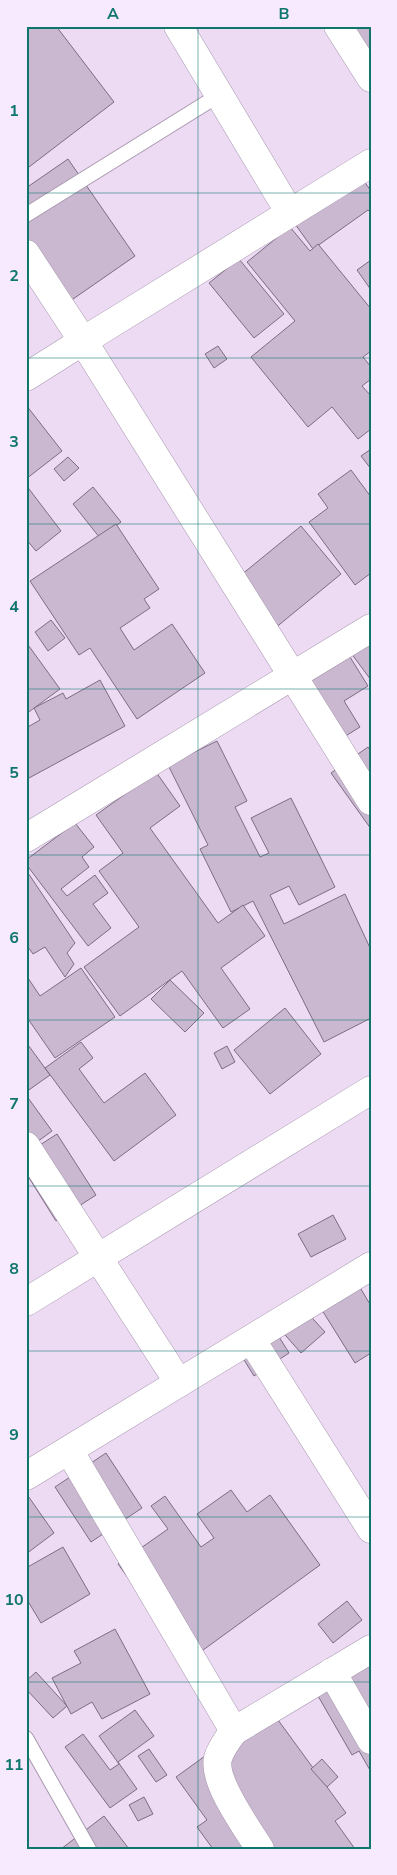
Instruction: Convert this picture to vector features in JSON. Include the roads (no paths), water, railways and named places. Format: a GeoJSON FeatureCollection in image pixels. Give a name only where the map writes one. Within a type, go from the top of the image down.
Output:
{"type":"FeatureCollection","features":[{"type":"Feature","properties":{"kind":"street"},"geometry":{"type":"LineString","coordinates":[[178,26],[290,213]]}},
{"type":"Feature","properties":{"kind":"street"},"geometry":{"type":"LineString","coordinates":[[338,26],[371,78]]}},
{"type":"Feature","properties":{"kind":"street"},"geometry":{"type":"LineString","coordinates":[[26,377],[371,163]]}},
{"type":"Feature","properties":{"kind":"street"},"geometry":{"type":"LineString","coordinates":[[26,254],[83,341],[371,801]]}},
{"type":"Feature","properties":{"kind":"street"},"geometry":{"type":"LineString","coordinates":[[26,838],[371,628]]}},
{"type":"Feature","properties":{"kind":"street"},"geometry":{"type":"LineString","coordinates":[[26,1302],[371,1090]]}},
{"type":"Feature","properties":{"kind":"street"},"geometry":{"type":"LineString","coordinates":[[26,1146],[179,1383]]}},
{"type":"Feature","properties":{"kind":"street"},"geometry":{"type":"LineString","coordinates":[[26,1476],[371,1266]]}},
{"type":"Feature","properties":{"kind":"street"},"geometry":{"type":"LineString","coordinates":[[251,1339],[371,1529]]}},
{"type":"Feature","properties":{"kind":"street"},"geometry":{"type":"LineString","coordinates":[[69,1450],[234,1731]]}},
{"type":"Feature","properties":{"kind":"street"},"geometry":{"type":"LineString","coordinates":[[260,1849],[224,1791],[216,1770],[218,1758],[234,1731],[371,1649]]}},
{"type":"Feature","properties":{"kind":"street"},"geometry":{"type":"LineString","coordinates":[[332,1672],[371,1740]]}},
{"type":"Feature","properties":{"kind":"lane"},"geometry":{"type":"LineString","coordinates":[[26,215],[219,95]]}},
{"type":"Feature","properties":{"kind":"lane"},"geometry":{"type":"LineString","coordinates":[[26,1738],[89,1849]]}}]}
